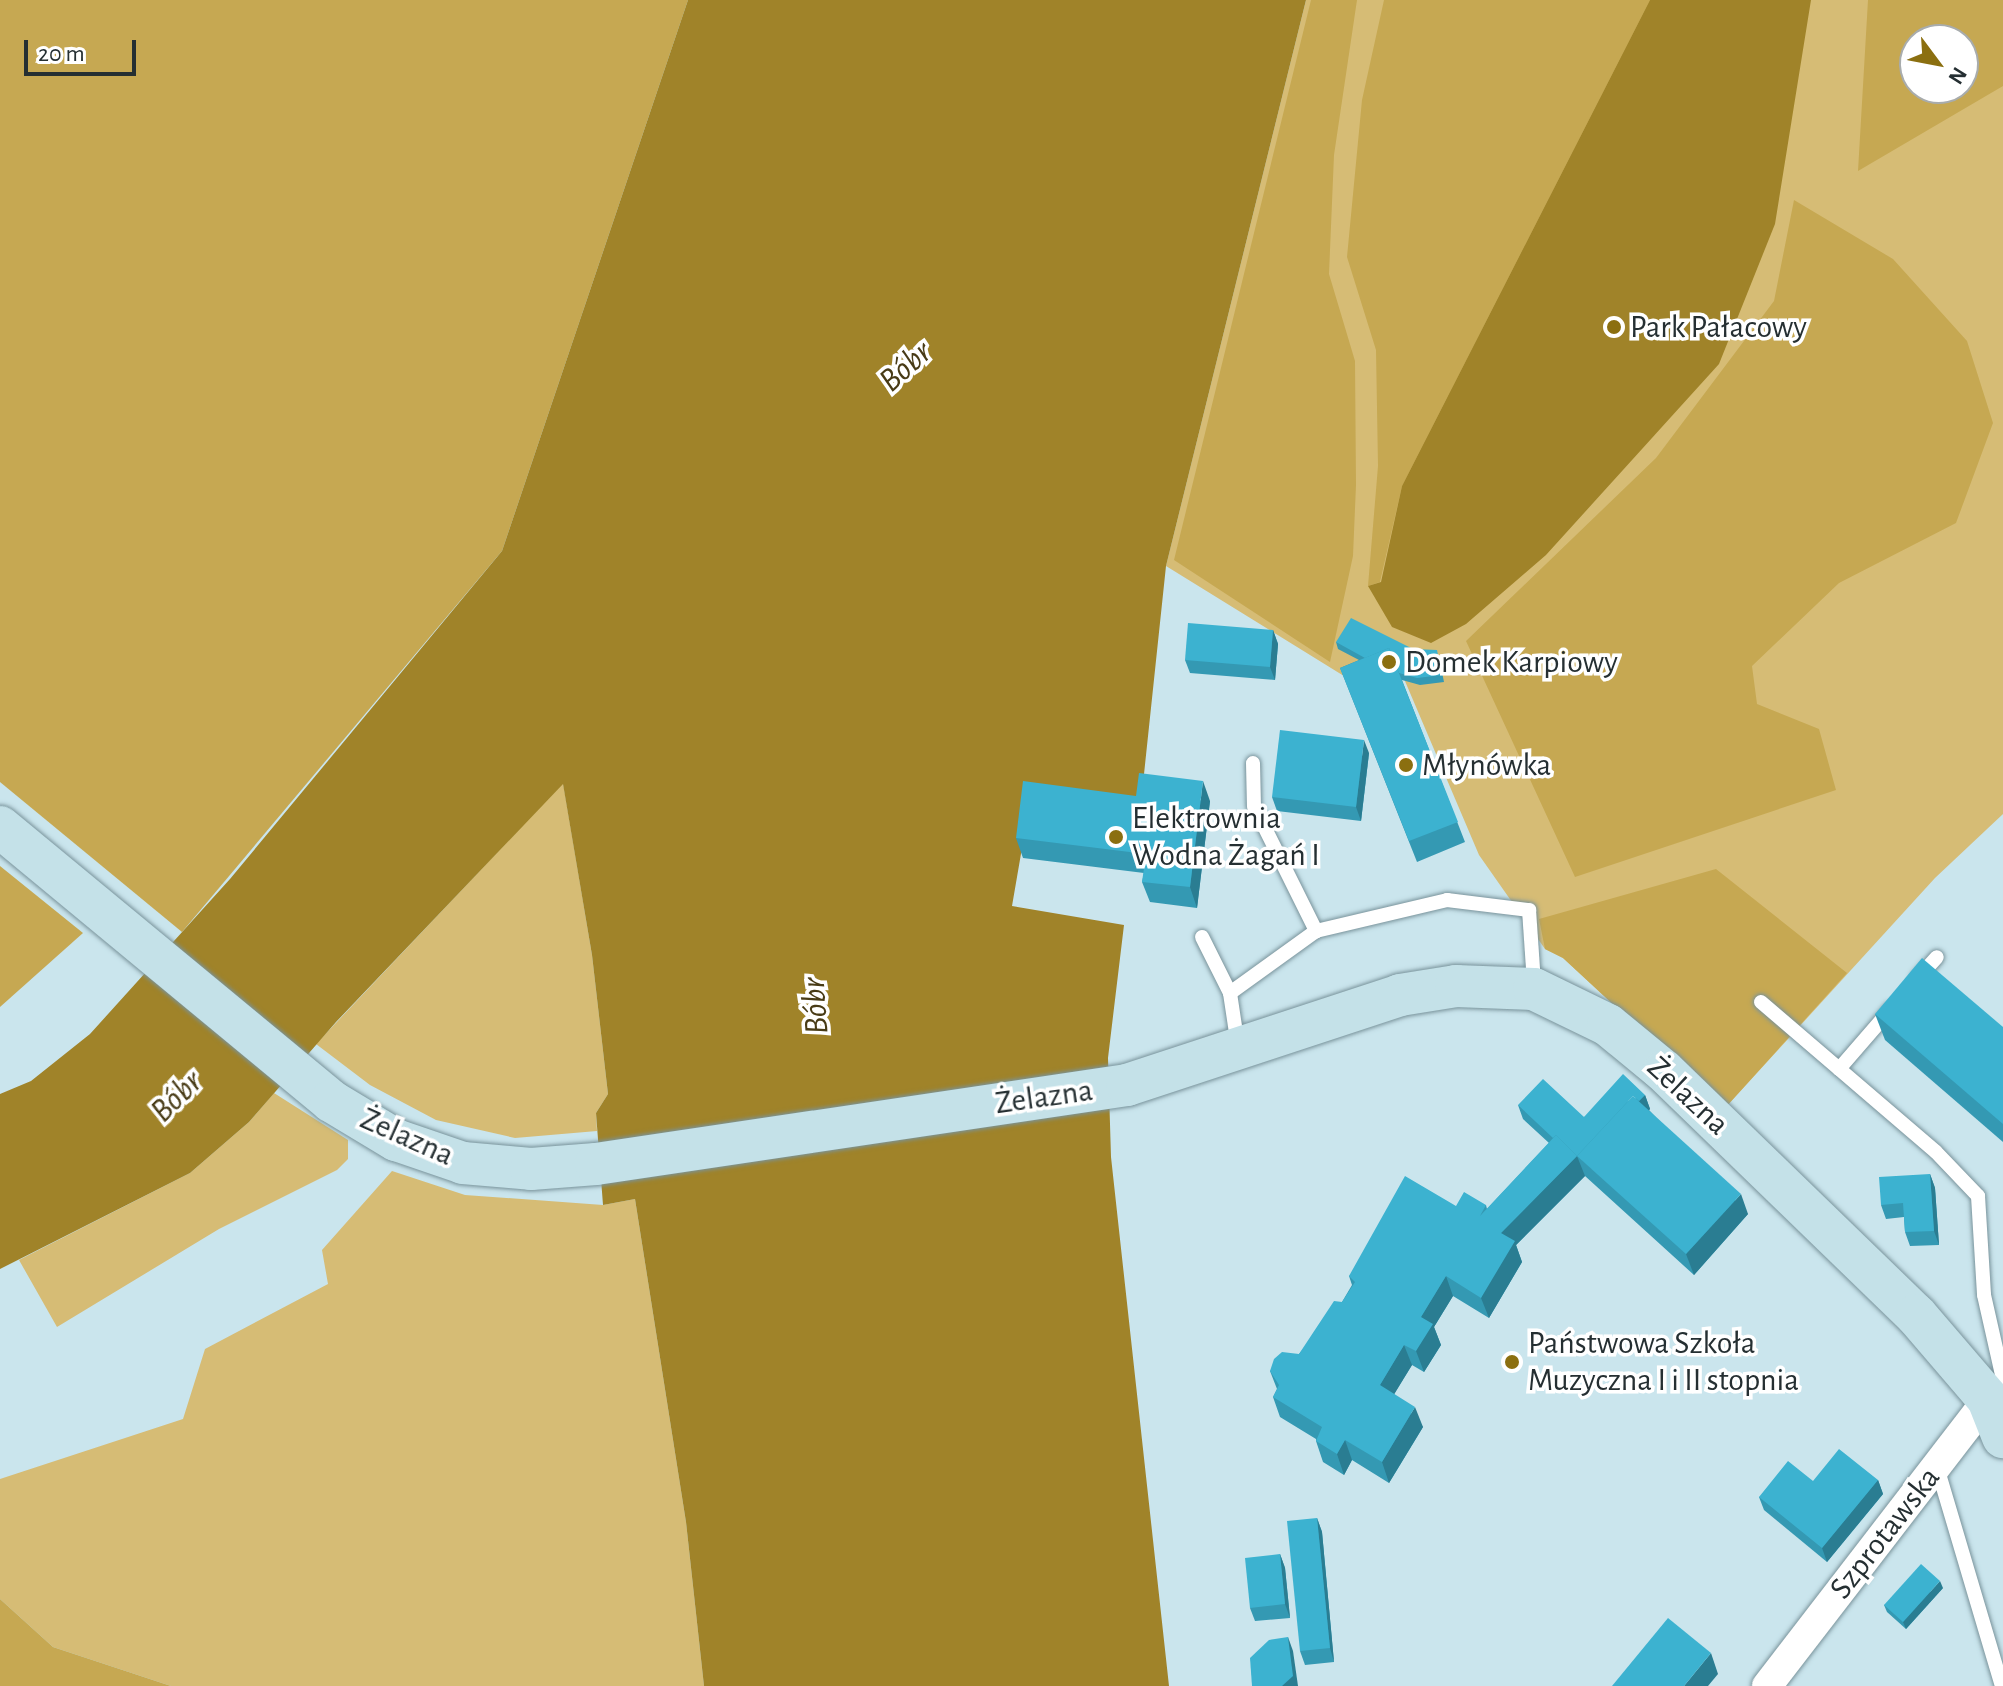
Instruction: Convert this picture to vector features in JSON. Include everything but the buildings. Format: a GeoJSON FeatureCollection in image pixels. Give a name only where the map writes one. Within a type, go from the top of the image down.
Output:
{"type":"FeatureCollection","features":[{"type":"Feature","properties":{"kind":"street","name":"Żelazna"},"geometry":{"type":"LineString","coordinates":[[0,827],[331,1101],[396,1140],[463,1163],[531,1169],[596,1164],[1127,1085],[1400,995],[1456,986],[1534,989],[1608,1025],[1664,1071],[1999,1399]]}},
{"type":"Feature","properties":{"kind":"street","name":"Szprotawska"},"geometry":{"type":"LineString","coordinates":[[1767,1686],[1937,1467],[1999,1399]]}},
{"type":"Feature","properties":{"kind":"lane"},"geometry":{"type":"LineString","coordinates":[[1253,763],[1254,806],[1316,931]]}},
{"type":"Feature","properties":{"kind":"lane"},"geometry":{"type":"LineString","coordinates":[[1230,993],[1316,931],[1447,900],[1529,910],[1534,989]]}},
{"type":"Feature","properties":{"kind":"lane"},"geometry":{"type":"LineString","coordinates":[[1202,937],[1230,993],[1239,1050]]}},
{"type":"Feature","properties":{"kind":"lane"},"geometry":{"type":"LineString","coordinates":[[1839,1069],[1937,957]]}},
{"type":"Feature","properties":{"kind":"lane"},"geometry":{"type":"LineString","coordinates":[[1761,1002],[1936,1152],[1978,1196],[1984,1295],[1999,1399]]}},
{"type":"Feature","properties":{"kind":"lane"},"geometry":{"type":"LineString","coordinates":[[1937,1467],[2002,1686]]}},
{"type":"Feature","properties":{"kind":"shaded area"},"geometry":{"type":"Polygon","coordinates":[[[0,0],[688,0],[502,551],[182,932],[0,782],[0,0]]]}},
{"type":"Feature","properties":{"kind":"shaded area","name":"Park Pałacowy"},"geometry":{"type":"Polygon","coordinates":[[[1306,0],[2003,0],[2003,814],[1935,878],[1725,1108],[1563,958],[1545,949],[1479,855],[1399,667],[1352,681],[1166,566],[1306,0]]]}},
{"type":"Feature","properties":{"kind":"shaded area"},"geometry":{"type":"Polygon","coordinates":[[[1311,0],[1357,0],[1334,155],[1329,274],[1355,361],[1356,485],[1353,556],[1330,662],[1174,560],[1311,0]]]}},
{"type":"Feature","properties":{"kind":"shaded area"},"geometry":{"type":"Polygon","coordinates":[[[1384,0],[1650,0],[1402,486],[1380,582],[1368,586],[1378,466],[1376,350],[1347,257],[1362,100],[1384,0]]]}},
{"type":"Feature","properties":{"kind":"shaded area"},"geometry":{"type":"Polygon","coordinates":[[[1868,0],[2003,0],[2003,86],[1979,100],[1979,24],[1899,24],[1899,104],[1972,104],[1858,171],[1868,0]]]}},
{"type":"Feature","properties":{"kind":"shaded area"},"geometry":{"type":"Polygon","coordinates":[[[1794,200],[1893,259],[1967,341],[1993,423],[1956,523],[1839,583],[1752,666],[1757,704],[1819,729],[1836,790],[1575,877],[1466,641],[1656,458],[1774,301],[1794,200]]]}},
{"type":"Feature","properties":{"kind":"shaded area"},"geometry":{"type":"Polygon","coordinates":[[[563,783],[592,955],[608,1094],[596,1113],[597,1131],[515,1138],[436,1120],[370,1085],[316,1044],[563,783]]]}},
{"type":"Feature","properties":{"kind":"shaded area"},"geometry":{"type":"Polygon","coordinates":[[[0,866],[83,933],[0,1007],[0,866]]]}},
{"type":"Feature","properties":{"kind":"shaded area"},"geometry":{"type":"Polygon","coordinates":[[[1716,869],[1847,973],[1725,1108],[1563,958],[1545,949],[1539,919],[1716,869]]]}},
{"type":"Feature","properties":{"kind":"shaded area"},"geometry":{"type":"Polygon","coordinates":[[[274,1093],[348,1140],[348,1159],[337,1170],[219,1229],[57,1327],[19,1260],[190,1173],[249,1122],[274,1093]]]}},
{"type":"Feature","properties":{"kind":"shaded area"},"geometry":{"type":"Polygon","coordinates":[[[392,1171],[465,1195],[603,1205],[635,1199],[686,1522],[704,1686],[171,1686],[53,1647],[0,1599],[0,1479],[183,1419],[205,1349],[328,1284],[322,1250],[392,1171]]]}},
{"type":"Feature","properties":{"kind":"shaded area"},"geometry":{"type":"Polygon","coordinates":[[[0,1599],[53,1647],[171,1686],[0,1686],[0,1599]]]}},
{"type":"Feature","properties":{"kind":"water","name":"Bóbr"},"geometry":{"type":"Polygon","coordinates":[[[688,0],[1306,0],[1166,566],[1140,812],[1022,848],[1012,906],[1124,925],[1108,1058],[1111,1157],[1169,1686],[704,1686],[686,1522],[635,1199],[603,1205],[596,1113],[608,1094],[592,955],[563,784],[336,1022],[249,1122],[190,1173],[0,1269],[0,1094],[31,1081],[90,1034],[230,879],[502,551],[688,0]]]}},
{"type":"Feature","properties":{"kind":"water"},"geometry":{"type":"Polygon","coordinates":[[[1650,0],[1811,0],[1775,224],[1719,364],[1546,555],[1466,624],[1431,643],[1392,627],[1368,586],[1381,582],[1402,486],[1650,0]]]}},
{"type":"Feature","properties":{"kind":"place","name":"Park Pałacowy"},"geometry":{"type":"Point","coordinates":[1614,327]}},
{"type":"Feature","properties":{"kind":"place","name":"Domek Karpiowy"},"geometry":{"type":"Point","coordinates":[1389,662]}},
{"type":"Feature","properties":{"kind":"place","name":"Młynówka"},"geometry":{"type":"Point","coordinates":[1406,765]}},
{"type":"Feature","properties":{"kind":"place","name":"Elektrownia Wodna Żagań I"},"geometry":{"type":"Point","coordinates":[1116,837]}},
{"type":"Feature","properties":{"kind":"place","name":"Państwowa Szkoła Muzyczna I i II stopnia"},"geometry":{"type":"Point","coordinates":[1512,1362]}}]}
